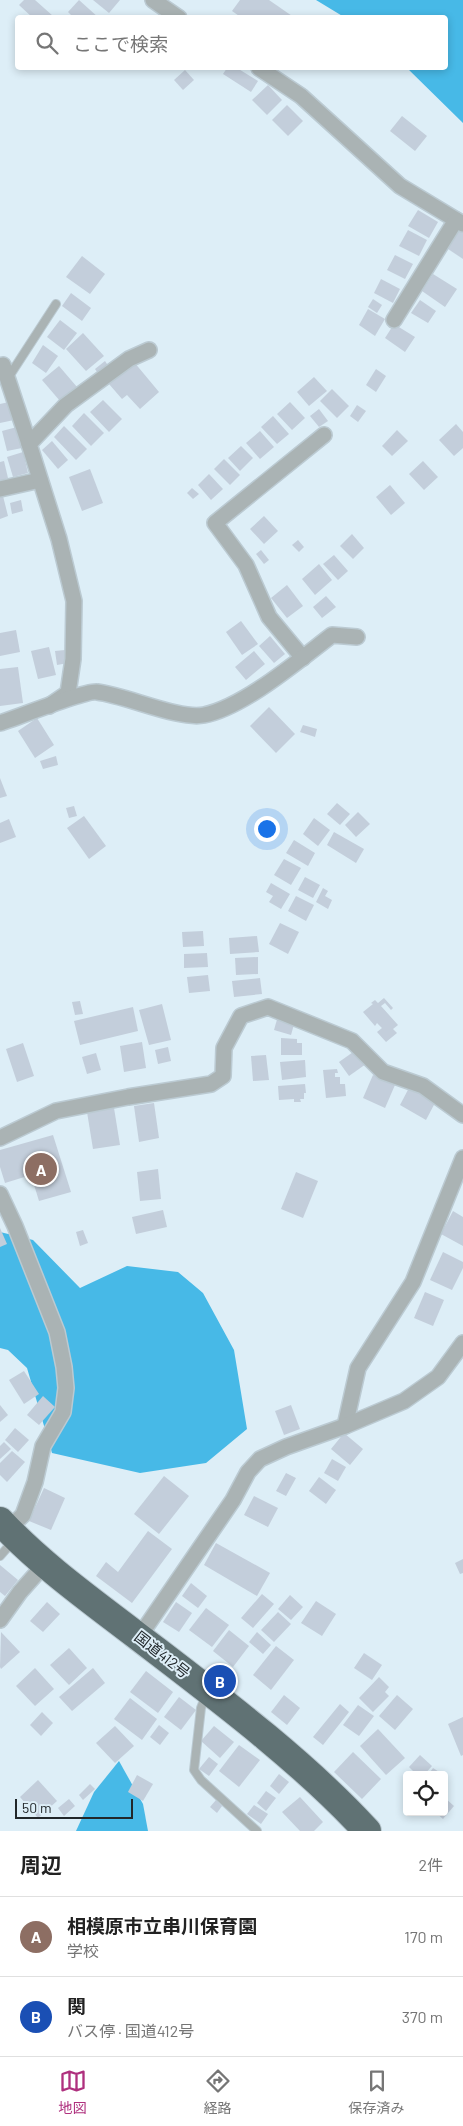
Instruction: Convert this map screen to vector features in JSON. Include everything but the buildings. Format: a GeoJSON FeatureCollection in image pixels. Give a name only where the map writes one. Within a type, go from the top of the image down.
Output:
{"type":"FeatureCollection","features":[{"type":"Feature","properties":{"kind":"highway","name":"国道412号"},"geometry":{"type":"LineString","coordinates":[[6,1536],[45,1564],[254,1728],[308,1774],[367,1831]]}},
{"type":"Feature","properties":{"kind":"street"},"geometry":{"type":"LineString","coordinates":[[153,0],[175,15]]}},
{"type":"Feature","properties":{"kind":"street"},"geometry":{"type":"LineString","coordinates":[[262,70],[301,96],[400,186],[459,222],[394,320]]}},
{"type":"Feature","properties":{"kind":"street"},"geometry":{"type":"LineString","coordinates":[[29,444],[66,405],[129,359],[149,350]]}},
{"type":"Feature","properties":{"kind":"street"},"geometry":{"type":"LineString","coordinates":[[4,372],[59,540],[74,601],[73,659],[68,693],[49,706]]}},
{"type":"Feature","properties":{"kind":"street"},"geometry":{"type":"LineString","coordinates":[[302,658],[269,617],[246,565],[214,523],[324,435]]}},
{"type":"Feature","properties":{"kind":"street"},"geometry":{"type":"LineString","coordinates":[[0,489],[40,480]]}},
{"type":"Feature","properties":{"kind":"street"},"geometry":{"type":"LineString","coordinates":[[0,723],[95,691],[180,713],[203,715],[228,707],[274,680],[332,635],[358,637]]}},
{"type":"Feature","properties":{"kind":"street"},"geometry":{"type":"LineString","coordinates":[[0,1138],[56,1111],[128,1097],[212,1084],[223,1076],[224,1048],[241,1016],[268,1006],[352,1041],[383,1072],[423,1086],[463,1115]]}},
{"type":"Feature","properties":{"kind":"street"},"geometry":{"type":"LineString","coordinates":[[345,1426],[358,1368],[413,1282],[463,1158]]}},
{"type":"Feature","properties":{"kind":"street"},"geometry":{"type":"LineString","coordinates":[[0,1194],[15,1226],[57,1332],[66,1388],[63,1412],[43,1446],[35,1482],[23,1515],[6,1536]]}},
{"type":"Feature","properties":{"kind":"street"},"geometry":{"type":"LineString","coordinates":[[139,1637],[233,1500],[248,1472],[260,1459],[286,1447],[404,1402],[438,1377],[463,1344]]}},
{"type":"Feature","properties":{"kind":"street"},"geometry":{"type":"LineString","coordinates":[[0,1620],[20,1592],[45,1564]]}},
{"type":"Feature","properties":{"kind":"lane"},"geometry":{"type":"LineString","coordinates":[[4,372],[56,304]]}},
{"type":"Feature","properties":{"kind":"lane"},"geometry":{"type":"LineString","coordinates":[[207,1691],[201,1708],[194,1770],[201,1780],[257,1831]]}},
{"type":"Feature","properties":{"kind":"shaded area"},"geometry":{"type":"Polygon","coordinates":[[[316,0],[463,0],[463,123],[409,70],[448,70],[448,15],[341,15],[316,0]]]}},
{"type":"Feature","properties":{"kind":"shaded area"},"geometry":{"type":"Polygon","coordinates":[[[0,1232],[33,1240],[80,1288],[127,1266],[178,1272],[203,1293],[234,1350],[247,1429],[206,1463],[140,1473],[52,1453],[27,1368],[8,1350],[0,1348],[0,1232]]]}},
{"type":"Feature","properties":{"kind":"shaded area"},"geometry":{"type":"Polygon","coordinates":[[[119,1761],[143,1804],[148,1831],[76,1831],[94,1792],[119,1761]]]}},
{"type":"Feature","properties":{"kind":"place","name":"相模原市立串川保育園"},"geometry":{"type":"Point","coordinates":[41,1169]}},
{"type":"Feature","properties":{"kind":"place","name":"関"},"geometry":{"type":"Point","coordinates":[220,1681]}}]}
